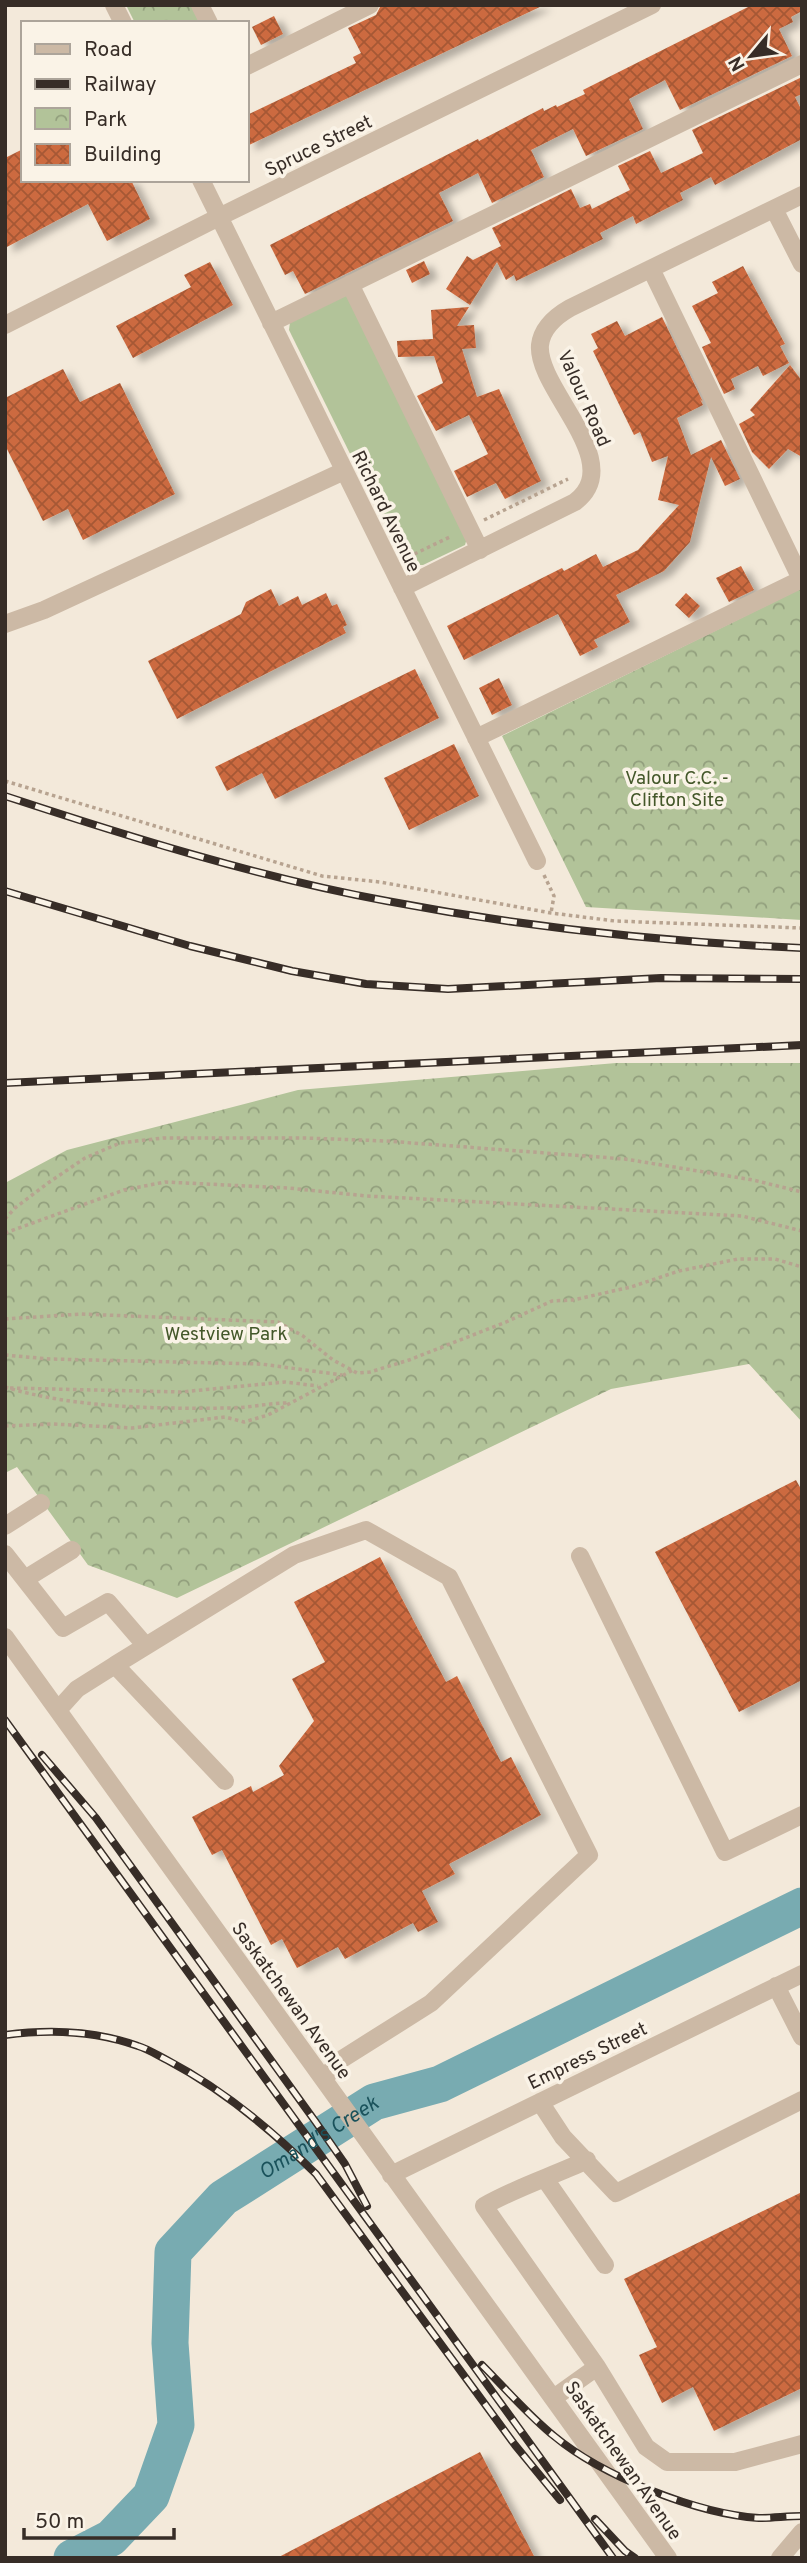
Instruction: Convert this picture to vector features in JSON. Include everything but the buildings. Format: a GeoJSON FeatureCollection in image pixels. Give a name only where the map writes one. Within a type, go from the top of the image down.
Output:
{"type":"FeatureCollection","features":[{"type":"Feature","properties":{"kind":"street"},"geometry":{"type":"LineString","coordinates":[[114,5],[122,21]]}},
{"type":"Feature","properties":{"kind":"street"},"geometry":{"type":"LineString","coordinates":[[200,5],[208,21]]}},
{"type":"Feature","properties":{"kind":"street"},"geometry":{"type":"LineString","coordinates":[[248,66],[370,5]]}},
{"type":"Feature","properties":{"kind":"street","name":"Spruce Street"},"geometry":{"type":"LineString","coordinates":[[5,324],[652,5]]}},
{"type":"Feature","properties":{"kind":"street"},"geometry":{"type":"LineString","coordinates":[[271,323],[802,64]]}},
{"type":"Feature","properties":{"kind":"street","name":"Richard Avenue"},"geometry":{"type":"LineString","coordinates":[[202,182],[537,861]]}},
{"type":"Feature","properties":{"kind":"street","name":"Valour Road"},"geometry":{"type":"LineString","coordinates":[[402,588],[575,502],[587,491],[592,467],[587,449],[546,369],[540,350],[548,327],[563,312],[802,195]]}},
{"type":"Feature","properties":{"kind":"street"},"geometry":{"type":"LineString","coordinates":[[774,209],[802,264]]}},
{"type":"Feature","properties":{"kind":"street"},"geometry":{"type":"LineString","coordinates":[[476,738],[801,579],[650,270]]}},
{"type":"Feature","properties":{"kind":"street"},"geometry":{"type":"LineString","coordinates":[[350,284],[481,550]]}},
{"type":"Feature","properties":{"kind":"street"},"geometry":{"type":"LineString","coordinates":[[5,624],[44,610],[344,471]]}},
{"type":"Feature","properties":{"kind":"street"},"geometry":{"type":"LineString","coordinates":[[5,1526],[41,1503]]}},
{"type":"Feature","properties":{"kind":"street"},"geometry":{"type":"LineString","coordinates":[[58,1710],[77,1689],[294,1555],[366,1530],[449,1577],[589,1855],[431,2003],[340,2061],[324,2079]]}},
{"type":"Feature","properties":{"kind":"street"},"geometry":{"type":"LineString","coordinates":[[25,1579],[72,1550]]}},
{"type":"Feature","properties":{"kind":"street"},"geometry":{"type":"LineString","coordinates":[[5,1554],[63,1628],[108,1602],[145,1645]]}},
{"type":"Feature","properties":{"kind":"street"},"geometry":{"type":"LineString","coordinates":[[580,1556],[725,1852],[802,1815]]}},
{"type":"Feature","properties":{"kind":"street","name":"Saskatchewan Avenue"},"geometry":{"type":"LineString","coordinates":[[5,1637],[668,2558]]}},
{"type":"Feature","properties":{"kind":"street"},"geometry":{"type":"LineString","coordinates":[[116,1665],[225,1781]]}},
{"type":"Feature","properties":{"kind":"street","name":"Empress Street"},"geometry":{"type":"LineString","coordinates":[[391,2175],[802,1973]]}},
{"type":"Feature","properties":{"kind":"street"},"geometry":{"type":"LineString","coordinates":[[776,1986],[802,2038]]}},
{"type":"Feature","properties":{"kind":"street"},"geometry":{"type":"LineString","coordinates":[[540,2102],[563,2137],[616,2193],[802,2100]]}},
{"type":"Feature","properties":{"kind":"street"},"geometry":{"type":"LineString","coordinates":[[587,2160],[508,2192],[484,2206],[597,2367],[646,2447],[667,2462],[735,2462],[802,2444]]}},
{"type":"Feature","properties":{"kind":"street"},"geometry":{"type":"LineString","coordinates":[[545,2179],[606,2265]]}},
{"type":"Feature","properties":{"kind":"street"},"geometry":{"type":"LineString","coordinates":[[555,2398],[597,2367]]}},
{"type":"Feature","properties":{"kind":"street"},"geometry":{"type":"LineString","coordinates":[[780,2558],[802,2532]]}},
{"type":"Feature","properties":{"kind":"path"},"geometry":{"type":"LineString","coordinates":[[391,565],[592,467]]}},
{"type":"Feature","properties":{"kind":"path"},"geometry":{"type":"LineString","coordinates":[[5,781],[322,876],[380,881],[551,913],[615,921],[802,928]]}},
{"type":"Feature","properties":{"kind":"path"},"geometry":{"type":"LineString","coordinates":[[537,861],[554,896],[551,913]]}},
{"type":"Feature","properties":{"kind":"path"},"geometry":{"type":"LineString","coordinates":[[5,1219],[37,1191],[85,1158],[120,1143],[163,1138],[320,1138],[613,1158],[753,1180],[802,1192]]}},
{"type":"Feature","properties":{"kind":"path"},"geometry":{"type":"LineString","coordinates":[[5,1233],[124,1191],[165,1182],[742,1216],[801,1231]]}},
{"type":"Feature","properties":{"kind":"path"},"geometry":{"type":"LineString","coordinates":[[5,1319],[81,1314],[278,1322],[303,1336],[333,1360],[353,1370],[370,1373],[506,1322],[552,1301],[573,1300],[631,1287],[679,1271],[738,1259],[775,1259],[802,1267]]}},
{"type":"Feature","properties":{"kind":"path"},"geometry":{"type":"LineString","coordinates":[[5,1355],[49,1359],[261,1364],[342,1375]]}},
{"type":"Feature","properties":{"kind":"path"},"geometry":{"type":"LineString","coordinates":[[5,1426],[53,1424],[132,1428],[225,1417],[244,1422],[268,1415],[353,1370]]}},
{"type":"Feature","properties":{"kind":"path"},"geometry":{"type":"LineString","coordinates":[[7,1387],[181,1392],[285,1382],[319,1387]]}},
{"type":"Feature","properties":{"kind":"path"},"geometry":{"type":"LineString","coordinates":[[7,1387],[59,1401],[102,1404],[232,1409],[271,1403],[288,1404]]}},
{"type":"Feature","properties":{"kind":"green space"},"geometry":{"type":"Polygon","coordinates":[[[126,5],[191,5],[199,21],[134,21],[126,5]]]}},
{"type":"Feature","properties":{"kind":"green space"},"geometry":{"type":"Polygon","coordinates":[[[343,294],[348,295],[467,538],[465,545],[423,565],[416,565],[401,557],[289,330],[290,322],[343,294]]]}},
{"type":"Feature","properties":{"kind":"green space","name":"Valour C.C. - Clifton Site"},"geometry":{"type":"Polygon","coordinates":[[[802,588],[802,920],[586,907],[502,736],[802,588]]]}},
{"type":"Feature","properties":{"kind":"green space","name":"Westview Park"},"geometry":{"type":"Polygon","coordinates":[[[616,1063],[802,1063],[802,1422],[749,1364],[611,1389],[177,1598],[88,1565],[17,1467],[5,1473],[5,1183],[67,1150],[298,1090],[616,1063]]]}},
{"type":"Feature","properties":{"kind":"waterway","name":"Omand's Creek"},"geometry":{"type":"LineString","coordinates":[[72,2558],[111,2538],[151,2496],[176,2425],[170,2343],[173,2252],[223,2198],[374,2102],[440,2084],[802,1906]]}},
{"type":"Feature","properties":{"kind":"railway"},"geometry":{"type":"LineString","coordinates":[[5,796],[194,855],[387,901],[594,932],[802,948]]}},
{"type":"Feature","properties":{"kind":"railway"},"geometry":{"type":"LineString","coordinates":[[5,891],[190,946],[292,971],[366,984],[448,989],[661,978],[802,979]]}},
{"type":"Feature","properties":{"kind":"railway"},"geometry":{"type":"LineString","coordinates":[[5,1083],[802,1045]]}},
{"type":"Feature","properties":{"kind":"railway"},"geometry":{"type":"LineString","coordinates":[[5,1720],[613,2558]]}},
{"type":"Feature","properties":{"kind":"railway"},"geometry":{"type":"LineString","coordinates":[[42,1755],[96,1818],[315,2121],[345,2164],[367,2206]]}},
{"type":"Feature","properties":{"kind":"railway"},"geometry":{"type":"LineString","coordinates":[[5,2035],[38,2032],[89,2034],[142,2047],[187,2071],[264,2126],[316,2174],[515,2445],[560,2500]]}},
{"type":"Feature","properties":{"kind":"railway"},"geometry":{"type":"LineString","coordinates":[[482,2365],[554,2436],[574,2451],[624,2478],[680,2501],[734,2515],[759,2518],[802,2516]]}},
{"type":"Feature","properties":{"kind":"railway"},"geometry":{"type":"LineString","coordinates":[[595,2519],[635,2558]]}}]}
